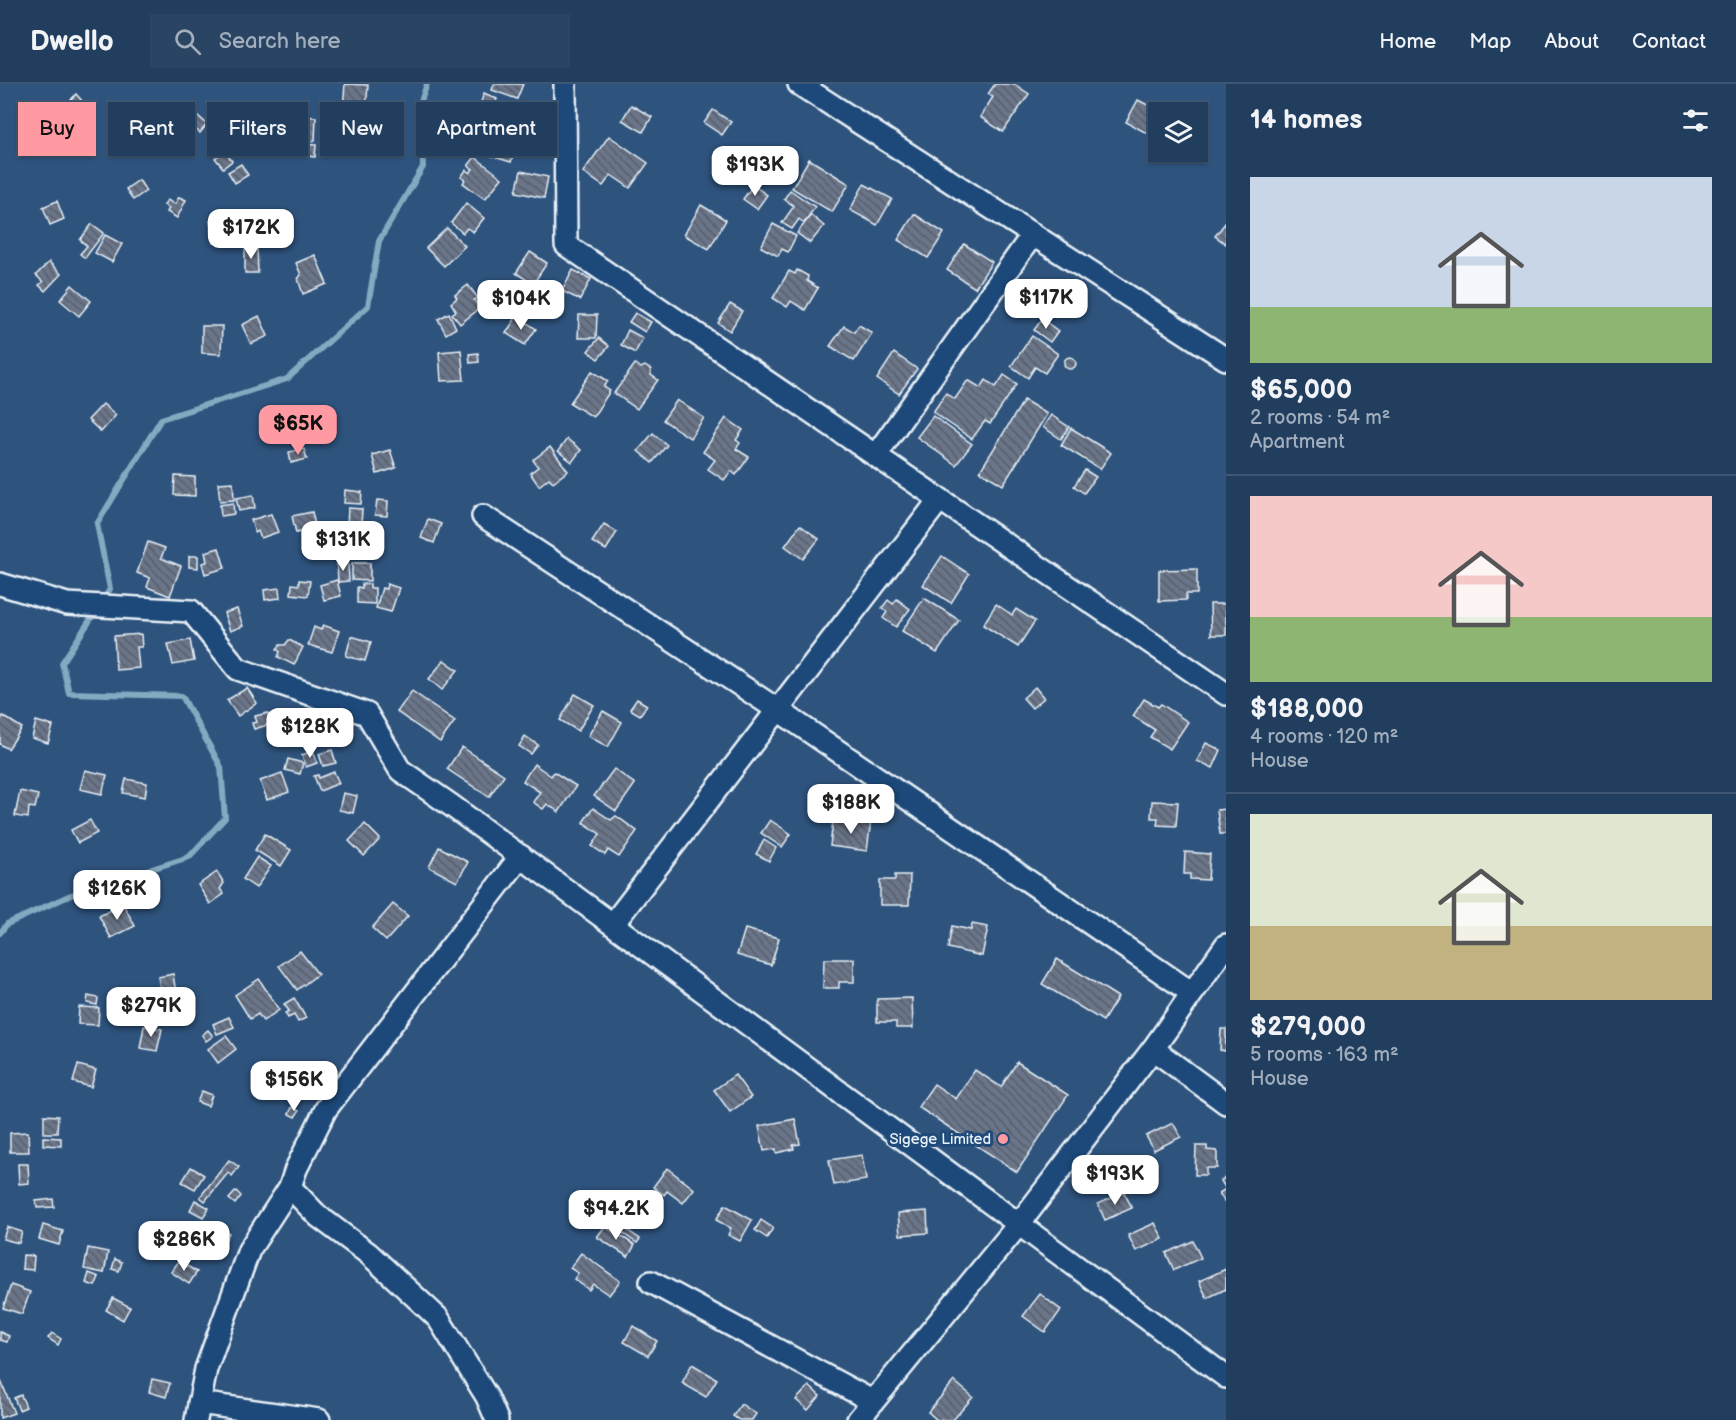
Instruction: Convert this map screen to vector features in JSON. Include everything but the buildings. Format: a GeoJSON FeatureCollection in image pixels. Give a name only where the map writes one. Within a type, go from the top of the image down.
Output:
{"type":"FeatureCollection","features":[{"type":"Feature","properties":{"kind":"street"},"geometry":{"type":"LineString","coordinates":[[565,84],[566,245],[1226,694]]}},
{"type":"Feature","properties":{"kind":"street"},"geometry":{"type":"LineString","coordinates":[[799,84],[1226,359]]}},
{"type":"Feature","properties":{"kind":"street"},"geometry":{"type":"LineString","coordinates":[[876,455],[1033,234]]}},
{"type":"Feature","properties":{"kind":"street"},"geometry":{"type":"LineString","coordinates":[[613,924],[940,499]]}},
{"type":"Feature","properties":{"kind":"street"},"geometry":{"type":"LineString","coordinates":[[483,516],[778,710],[1192,993]]}},
{"type":"Feature","properties":{"kind":"street"},"geometry":{"type":"LineString","coordinates":[[0,584],[67,604],[191,611],[238,669],[367,714],[400,770],[521,856],[1226,1377]]}},
{"type":"Feature","properties":{"kind":"street"},"geometry":{"type":"LineString","coordinates":[[319,1420],[198,1412],[206,1369],[249,1250],[290,1187],[296,1169],[326,1109],[521,856]]}},
{"type":"Feature","properties":{"kind":"street"},"geometry":{"type":"LineString","coordinates":[[858,1420],[1019,1224],[1153,1049],[1226,945]]}},
{"type":"Feature","properties":{"kind":"street"},"geometry":{"type":"LineString","coordinates":[[1153,1049],[1226,1103]]}},
{"type":"Feature","properties":{"kind":"street"},"geometry":{"type":"LineString","coordinates":[[290,1187],[318,1216],[369,1254],[438,1318],[487,1397],[497,1420]]}},
{"type":"Feature","properties":{"kind":"street"},"geometry":{"type":"LineString","coordinates":[[651,1282],[872,1401]]}},
{"type":"Feature","properties":{"kind":"waterway"},"geometry":{"type":"LineString","coordinates":[[101,603],[110,589],[97,524],[161,419],[287,379],[368,306],[379,241],[423,167],[420,104],[427,84]]}},
{"type":"Feature","properties":{"kind":"waterway"},"geometry":{"type":"LineString","coordinates":[[0,933],[7,924],[71,895],[189,857],[225,818],[221,767],[182,696],[69,693],[62,663],[96,611]]}},
{"type":"Feature","properties":{"kind":"place","name":"Sigege Limited"},"geometry":{"type":"Point","coordinates":[1003,1139]}}]}
